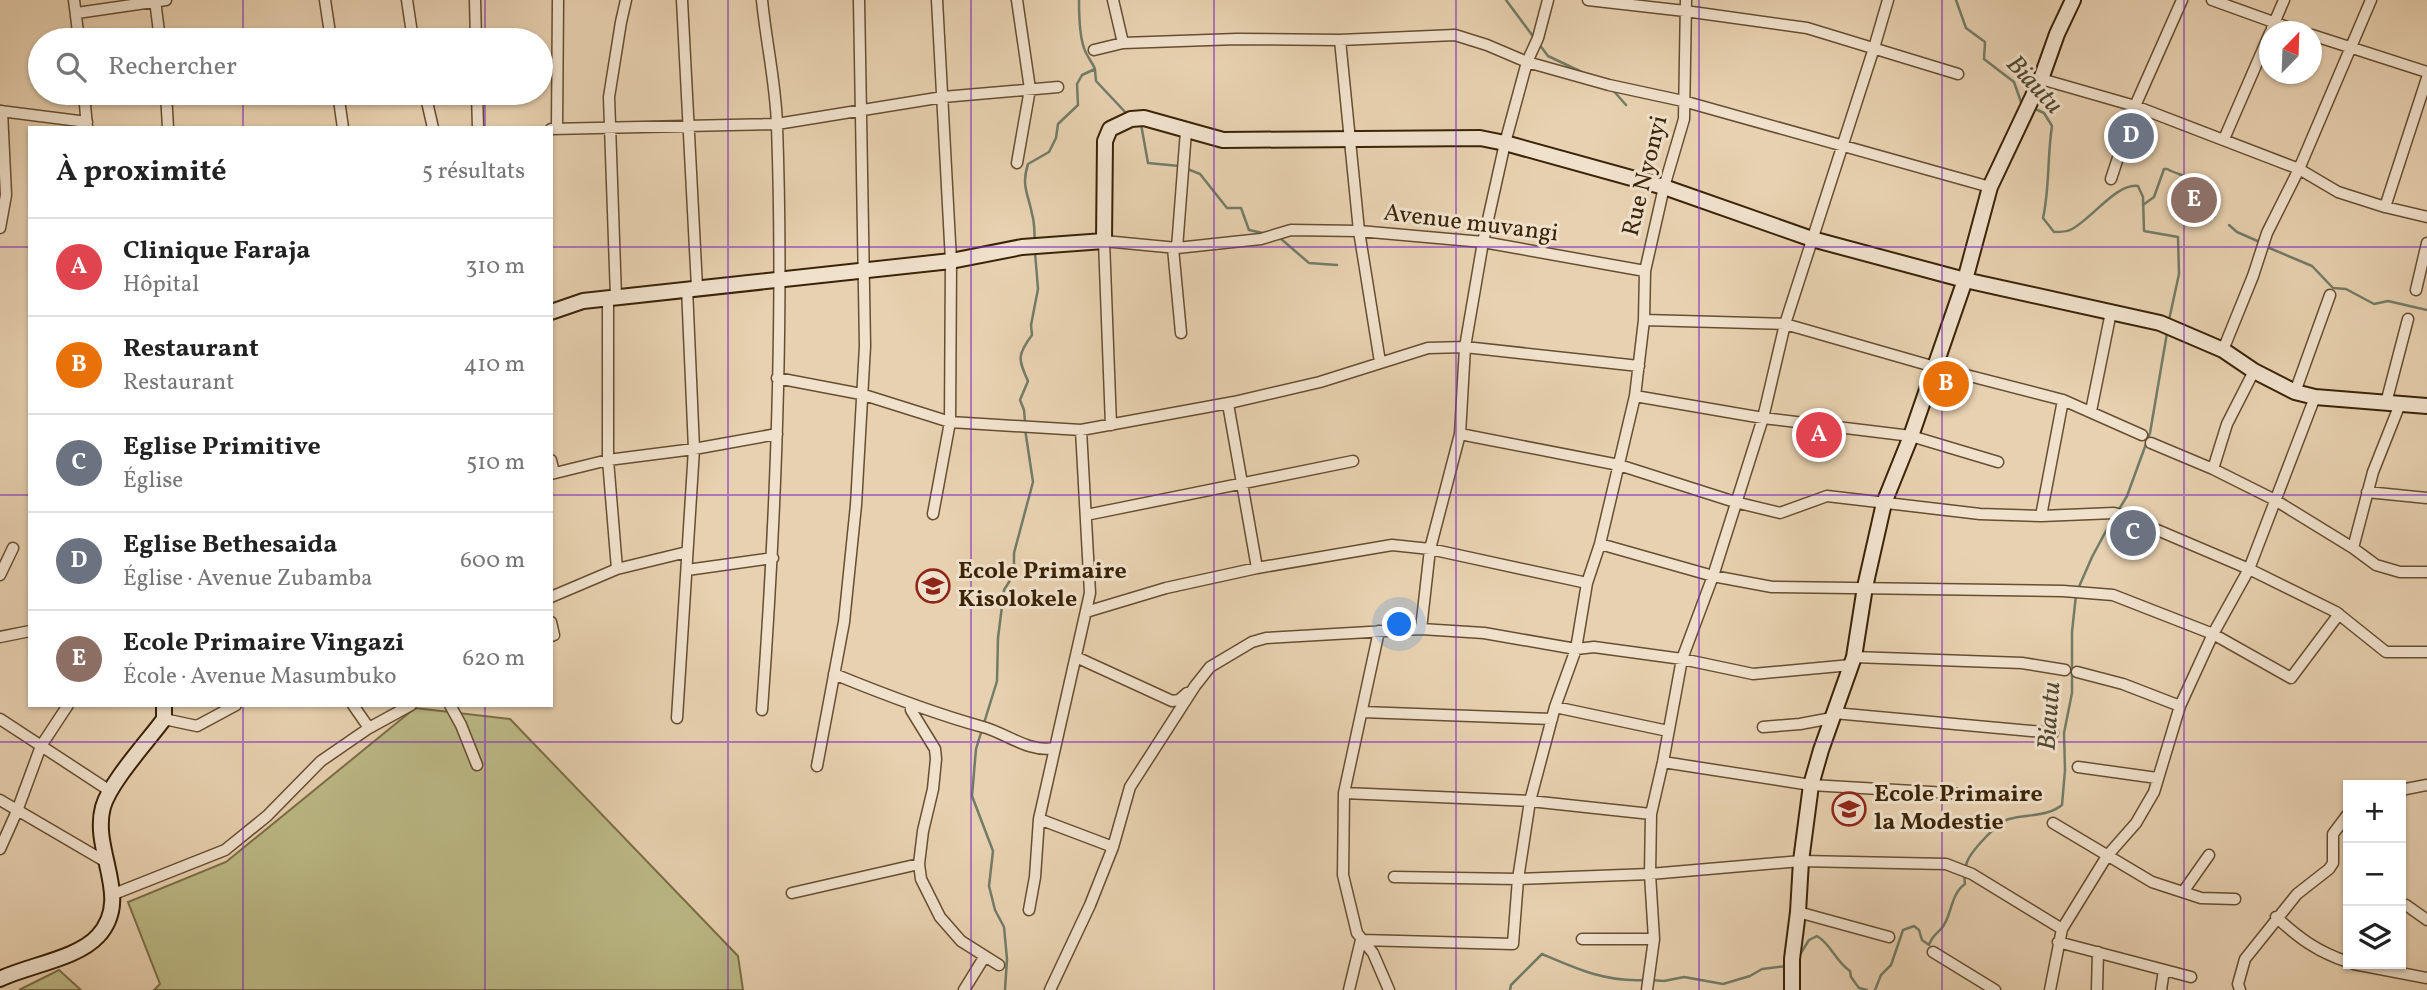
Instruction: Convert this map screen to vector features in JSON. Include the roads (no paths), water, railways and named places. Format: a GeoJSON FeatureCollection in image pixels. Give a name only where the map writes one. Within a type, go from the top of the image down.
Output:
{"type":"FeatureCollection","features":[{"type":"Feature","properties":{"kind":"street"},"geometry":{"type":"LineString","coordinates":[[74,0],[78,28]]}},
{"type":"Feature","properties":{"kind":"street"},"geometry":{"type":"LineString","coordinates":[[325,0],[329,28]]}},
{"type":"Feature","properties":{"kind":"street"},"geometry":{"type":"LineString","coordinates":[[407,0],[411,28]]}},
{"type":"Feature","properties":{"kind":"street"},"geometry":{"type":"LineString","coordinates":[[475,0],[476,28]]}},
{"type":"Feature","properties":{"kind":"street"},"geometry":{"type":"LineString","coordinates":[[558,0],[554,129],[777,124],[943,97],[1058,87]]}},
{"type":"Feature","properties":{"kind":"street"},"geometry":{"type":"LineString","coordinates":[[617,569],[608,460],[612,298],[608,129],[609,97],[626,0]]}},
{"type":"Feature","properties":{"kind":"street"},"geometry":{"type":"LineString","coordinates":[[677,718],[694,449],[690,127],[682,0]]}},
{"type":"Feature","properties":{"kind":"street"},"geometry":{"type":"LineString","coordinates":[[762,0],[777,124],[778,281],[773,558],[762,709]]}},
{"type":"Feature","properties":{"kind":"street"},"geometry":{"type":"LineString","coordinates":[[817,766],[844,622],[856,505],[865,346],[859,0]]}},
{"type":"Feature","properties":{"kind":"street"},"geometry":{"type":"LineString","coordinates":[[933,514],[950,422],[951,261],[937,0]]}},
{"type":"Feature","properties":{"kind":"street"},"geometry":{"type":"LineString","coordinates":[[1017,0],[1030,89],[1017,163]]}},
{"type":"Feature","properties":{"kind":"street"},"geometry":{"type":"LineString","coordinates":[[1113,0],[1123,43]]}},
{"type":"Feature","properties":{"kind":"street"},"geometry":{"type":"LineString","coordinates":[[1421,629],[1430,549],[1461,434],[1465,347],[1483,242],[1527,61],[1537,41],[1548,0]]}},
{"type":"Feature","properties":{"kind":"street"},"geometry":{"type":"LineString","coordinates":[[1588,0],[1685,5],[1807,29],[1958,74]]}},
{"type":"Feature","properties":{"kind":"street"},"geometry":{"type":"LineString","coordinates":[[1647,983],[1654,939],[1650,874],[1651,814],[1682,659],[1713,576],[1763,418],[1785,324],[1888,0]]}},
{"type":"Feature","properties":{"kind":"street"},"geometry":{"type":"LineString","coordinates":[[1792,990],[1801,861],[1811,785],[1853,661],[1865,587],[1884,503],[1911,436],[1965,280],[1990,187],[2041,79],[2073,0]]}},
{"type":"Feature","properties":{"kind":"street"},"geometry":{"type":"LineString","coordinates":[[2111,179],[2135,106],[2182,0]]}},
{"type":"Feature","properties":{"kind":"street"},"geometry":{"type":"LineString","coordinates":[[2212,0],[2259,23]]}},
{"type":"Feature","properties":{"kind":"street"},"geometry":{"type":"LineString","coordinates":[[2275,21],[2284,0]]}},
{"type":"Feature","properties":{"kind":"street"},"geometry":{"type":"LineString","coordinates":[[2223,350],[2267,233],[2298,169],[2371,0]]}},
{"type":"Feature","properties":{"kind":"street"},"geometry":{"type":"LineString","coordinates":[[77,13],[159,1],[160,28]]}},
{"type":"Feature","properties":{"kind":"street","name":"Rue Nyonyi"},"geometry":{"type":"LineString","coordinates":[[1361,940],[1513,944],[1518,879],[1530,801],[1555,707],[1576,649],[1587,583],[1600,544],[1636,396],[1644,320],[1645,271],[1664,187],[1684,119],[1685,5]]}},
{"type":"Feature","properties":{"kind":"street"},"geometry":{"type":"LineString","coordinates":[[1094,50],[1123,43],[1455,36],[1609,85],[1683,101],[1990,187]]}},
{"type":"Feature","properties":{"kind":"street"},"geometry":{"type":"LineString","coordinates":[[2322,38],[2427,72]]}},
{"type":"Feature","properties":{"kind":"street"},"geometry":{"type":"LineString","coordinates":[[1340,40],[1352,138],[1359,231],[1380,362]]}},
{"type":"Feature","properties":{"kind":"street"},"geometry":{"type":"LineString","coordinates":[[2224,139],[2259,57]]}},
{"type":"Feature","properties":{"kind":"street"},"geometry":{"type":"LineString","coordinates":[[2385,207],[2427,78]]}},
{"type":"Feature","properties":{"kind":"street"},"geometry":{"type":"LineString","coordinates":[[2041,79],[2135,106],[2224,139],[2298,169],[2338,192],[2427,217]]}},
{"type":"Feature","properties":{"kind":"street"},"geometry":{"type":"LineString","coordinates":[[0,228],[6,195],[1,111],[87,125],[85,105]]}},
{"type":"Feature","properties":{"kind":"street"},"geometry":{"type":"LineString","coordinates":[[167,105],[168,126]]}},
{"type":"Feature","properties":{"kind":"street"},"geometry":{"type":"LineString","coordinates":[[340,105],[344,126]]}},
{"type":"Feature","properties":{"kind":"street"},"geometry":{"type":"LineString","coordinates":[[428,105],[433,126]]}},
{"type":"Feature","properties":{"kind":"street"},"geometry":{"type":"LineString","coordinates":[[478,105],[478,126]]}},
{"type":"Feature","properties":{"kind":"street"},"geometry":{"type":"LineString","coordinates":[[1111,425],[1104,241],[1105,141],[1111,129],[1131,119],[1144,118],[1223,140],[1480,138],[1505,143],[1664,187],[1812,239],[1965,280],[2166,325],[2223,350],[2254,371],[2295,392],[2315,397],[2427,406]]}},
{"type":"Feature","properties":{"kind":"street"},"geometry":{"type":"LineString","coordinates":[[1181,333],[1175,248],[1186,131]]}},
{"type":"Feature","properties":{"kind":"street","name":"Avenue muvangi"},"geometry":{"type":"LineString","coordinates":[[1104,241],[1175,248],[1261,239],[1292,230],[1359,231],[1483,242],[1645,271]]}},
{"type":"Feature","properties":{"kind":"street"},"geometry":{"type":"LineString","coordinates":[[553,311],[583,301],[951,261],[1034,246],[1104,241]]}},
{"type":"Feature","properties":{"kind":"street"},"geometry":{"type":"LineString","coordinates":[[2416,290],[2427,243]]}},
{"type":"Feature","properties":{"kind":"street"},"geometry":{"type":"LineString","coordinates":[[2295,392],[2330,295]]}},
{"type":"Feature","properties":{"kind":"street"},"geometry":{"type":"LineString","coordinates":[[2091,411],[2111,312]]}},
{"type":"Feature","properties":{"kind":"street"},"geometry":{"type":"LineString","coordinates":[[2353,548],[2393,404],[2408,319]]}},
{"type":"Feature","properties":{"kind":"street"},"geometry":{"type":"LineString","coordinates":[[1644,320],[1785,324],[2063,400],[2142,435]]}},
{"type":"Feature","properties":{"kind":"street"},"geometry":{"type":"LineString","coordinates":[[777,378],[861,394],[950,422],[1081,430],[1228,404],[1320,382],[1428,348],[1465,347],[1639,366]]}},
{"type":"Feature","properties":{"kind":"street"},"geometry":{"type":"LineString","coordinates":[[2213,469],[2227,424],[2254,371]]}},
{"type":"Feature","properties":{"kind":"street"},"geometry":{"type":"LineString","coordinates":[[1636,396],[1763,418],[1911,436],[1998,462]]}},
{"type":"Feature","properties":{"kind":"street"},"geometry":{"type":"LineString","coordinates":[[2050,990],[2062,929],[2107,856],[2136,823],[2154,792],[2180,706],[2213,634],[2249,569],[2315,397]]}},
{"type":"Feature","properties":{"kind":"street"},"geometry":{"type":"LineString","coordinates":[[2041,516],[2063,400]]}},
{"type":"Feature","properties":{"kind":"street"},"geometry":{"type":"LineString","coordinates":[[1228,404],[1256,568]]}},
{"type":"Feature","properties":{"kind":"street"},"geometry":{"type":"LineString","coordinates":[[1029,910],[1035,877],[1039,819],[1090,593],[1081,430]]}},
{"type":"Feature","properties":{"kind":"street"},"geometry":{"type":"LineString","coordinates":[[553,474],[608,460],[694,449],[777,434]]}},
{"type":"Feature","properties":{"kind":"street"},"geometry":{"type":"LineString","coordinates":[[1461,434],[1619,466],[1780,513],[1827,496],[1980,514],[2118,514],[2249,569],[2339,614],[2386,652],[2427,652]]}},
{"type":"Feature","properties":{"kind":"street"},"geometry":{"type":"LineString","coordinates":[[2151,443],[2213,469],[2275,500],[2376,565],[2400,572],[2427,572]]}},
{"type":"Feature","properties":{"kind":"street"},"geometry":{"type":"LineString","coordinates":[[1086,515],[1353,461]]}},
{"type":"Feature","properties":{"kind":"street"},"geometry":{"type":"LineString","coordinates":[[2367,492],[2427,498]]}},
{"type":"Feature","properties":{"kind":"street"},"geometry":{"type":"LineString","coordinates":[[1600,544],[1713,576],[1772,587],[2063,591],[2113,595],[2213,634],[2291,678],[2339,614]]}},
{"type":"Feature","properties":{"kind":"street"},"geometry":{"type":"LineString","coordinates":[[1086,612],[1167,588],[1256,568],[1392,545],[1430,549],[1587,583]]}},
{"type":"Feature","properties":{"kind":"street"},"geometry":{"type":"LineString","coordinates":[[0,575],[13,548]]}},
{"type":"Feature","properties":{"kind":"street"},"geometry":{"type":"LineString","coordinates":[[553,596],[617,569],[687,552]]}},
{"type":"Feature","properties":{"kind":"street"},"geometry":{"type":"LineString","coordinates":[[687,570],[773,558]]}},
{"type":"Feature","properties":{"kind":"street"},"geometry":{"type":"LineString","coordinates":[[1050,990],[1090,905],[1130,788],[1210,667],[1252,642],[1266,638],[1421,629],[1484,633],[1576,649],[1594,647],[1682,659],[1753,674],[1853,661],[2022,663],[2065,670]]}},
{"type":"Feature","properties":{"kind":"street"},"geometry":{"type":"LineString","coordinates":[[0,637],[28,631]]}},
{"type":"Feature","properties":{"kind":"street"},"geometry":{"type":"LineString","coordinates":[[1379,631],[1344,793],[1343,875],[1357,933],[1373,953],[1389,990]]}},
{"type":"Feature","properties":{"kind":"street"},"geometry":{"type":"LineString","coordinates":[[1076,657],[1172,701],[1179,700],[1195,686]]}},
{"type":"Feature","properties":{"kind":"street"},"geometry":{"type":"LineString","coordinates":[[2077,672],[2123,684],[2180,706]]}},
{"type":"Feature","properties":{"kind":"street"},"geometry":{"type":"LineString","coordinates":[[834,674],[911,706],[982,727],[1042,751],[1054,748]]}},
{"type":"Feature","properties":{"kind":"street"},"geometry":{"type":"LineString","coordinates":[[911,706],[935,749],[936,759],[933,789],[925,814],[919,864],[920,879],[940,917],[961,941],[999,965]]}},
{"type":"Feature","properties":{"kind":"street"},"geometry":{"type":"LineString","coordinates":[[0,849],[18,811],[41,746],[67,707]]}},
{"type":"Feature","properties":{"kind":"street"},"geometry":{"type":"LineString","coordinates":[[3,973],[79,950],[97,937],[109,918],[114,894],[102,839],[103,808],[110,791],[164,712],[197,726],[232,707]]}},
{"type":"Feature","properties":{"kind":"street"},"geometry":{"type":"LineString","coordinates":[[354,707],[369,728]]}},
{"type":"Feature","properties":{"kind":"street"},"geometry":{"type":"LineString","coordinates":[[114,894],[225,850],[267,816],[321,761],[404,707]]}},
{"type":"Feature","properties":{"kind":"street"},"geometry":{"type":"LineString","coordinates":[[451,707],[477,765]]}},
{"type":"Feature","properties":{"kind":"street"},"geometry":{"type":"LineString","coordinates":[[1555,707],[1668,731]]}},
{"type":"Feature","properties":{"kind":"street"},"geometry":{"type":"LineString","coordinates":[[1362,712],[1552,719]]}},
{"type":"Feature","properties":{"kind":"street"},"geometry":{"type":"LineString","coordinates":[[1763,727],[1800,724],[1833,715],[2053,733]]}},
{"type":"Feature","properties":{"kind":"street"},"geometry":{"type":"LineString","coordinates":[[0,719],[110,791]]}},
{"type":"Feature","properties":{"kind":"street"},"geometry":{"type":"LineString","coordinates":[[1663,762],[1811,785],[2015,797]]}},
{"type":"Feature","properties":{"kind":"street"},"geometry":{"type":"LineString","coordinates":[[2078,767],[2157,778]]}},
{"type":"Feature","properties":{"kind":"street"},"geometry":{"type":"LineString","coordinates":[[2406,789],[2427,785]]}},
{"type":"Feature","properties":{"kind":"street"},"geometry":{"type":"LineString","coordinates":[[1344,793],[1530,801],[1651,814]]}},
{"type":"Feature","properties":{"kind":"street"},"geometry":{"type":"LineString","coordinates":[[0,800],[106,862]]}},
{"type":"Feature","properties":{"kind":"street"},"geometry":{"type":"LineString","coordinates":[[1039,819],[1112,847]]}},
{"type":"Feature","properties":{"kind":"street"},"geometry":{"type":"LineString","coordinates":[[2241,990],[2238,984],[2245,959],[2297,894],[2333,863],[2333,834],[2343,821]]}},
{"type":"Feature","properties":{"kind":"street"},"geometry":{"type":"LineString","coordinates":[[2053,823],[2152,882],[2201,898],[2235,899]]}},
{"type":"Feature","properties":{"kind":"street"},"geometry":{"type":"LineString","coordinates":[[2183,892],[2209,855]]}},
{"type":"Feature","properties":{"kind":"street"},"geometry":{"type":"LineString","coordinates":[[1394,877],[1518,879],[1650,874],[1801,861],[1946,864],[1972,874],[2062,929]]}},
{"type":"Feature","properties":{"kind":"street"},"geometry":{"type":"LineString","coordinates":[[792,893],[919,864]]}},
{"type":"Feature","properties":{"kind":"street"},"geometry":{"type":"LineString","coordinates":[[2406,905],[2427,920]]}},
{"type":"Feature","properties":{"kind":"street"},"geometry":{"type":"LineString","coordinates":[[1798,912],[1889,937]]}},
{"type":"Feature","properties":{"kind":"street"},"geometry":{"type":"LineString","coordinates":[[2277,917],[2295,935],[2322,953],[2343,960]]}},
{"type":"Feature","properties":{"kind":"street"},"geometry":{"type":"LineString","coordinates":[[1582,939],[1654,939]]}},
{"type":"Feature","properties":{"kind":"street"},"geometry":{"type":"LineString","coordinates":[[1349,990],[1361,940]]}},
{"type":"Feature","properties":{"kind":"street"},"geometry":{"type":"LineString","coordinates":[[2058,942],[2191,978]]}},
{"type":"Feature","properties":{"kind":"street"},"geometry":{"type":"LineString","coordinates":[[2097,990],[2098,952]]}},
{"type":"Feature","properties":{"kind":"street"},"geometry":{"type":"LineString","coordinates":[[1933,953],[1992,989]]}},
{"type":"Feature","properties":{"kind":"street"},"geometry":{"type":"LineString","coordinates":[[964,990],[985,956]]}},
{"type":"Feature","properties":{"kind":"street"},"geometry":{"type":"LineString","coordinates":[[2380,969],[2427,978]]}},
{"type":"Feature","properties":{"kind":"street"},"geometry":{"type":"LineString","coordinates":[[2161,990],[2164,970]]}},
{"type":"Feature","properties":{"kind":"waterway"},"geometry":{"type":"LineString","coordinates":[[1035,242],[1034,221],[1025,184],[1028,164],[1049,152],[1056,138],[1058,124],[1078,105],[1077,84],[1082,75],[1095,69],[1083,43],[1079,0]]}},
{"type":"Feature","properties":{"kind":"waterway"},"geometry":{"type":"LineString","coordinates":[[1506,0],[1535,39]]}},
{"type":"Feature","properties":{"kind":"waterway","name":"Biautu"},"geometry":{"type":"LineString","coordinates":[[1956,0],[1966,28],[1985,42],[1984,59],[2014,82],[2021,102],[2024,103]]}},
{"type":"Feature","properties":{"kind":"waterway"},"geometry":{"type":"LineString","coordinates":[[1539,44],[1548,56],[1586,74]]}},
{"type":"Feature","properties":{"kind":"waterway"},"geometry":{"type":"LineString","coordinates":[[1095,70],[1096,81],[1127,114]]}},
{"type":"Feature","properties":{"kind":"waterway"},"geometry":{"type":"LineString","coordinates":[[1612,89],[1626,105]]}},
{"type":"Feature","properties":{"kind":"waterway","name":"Biautu"},"geometry":{"type":"LineString","coordinates":[[2033,108],[2044,113],[2052,126],[2043,218],[2054,232],[2070,230],[2121,190],[2138,186],[2143,197],[2144,231],[2178,237],[2179,274],[2169,320]]}},
{"type":"Feature","properties":{"kind":"waterway"},"geometry":{"type":"LineString","coordinates":[[1141,124],[1148,163],[1179,166]]}},
{"type":"Feature","properties":{"kind":"waterway"},"geometry":{"type":"LineString","coordinates":[[1185,168],[1200,174],[1227,208],[1241,208],[1249,230],[1267,234]]}},
{"type":"Feature","properties":{"kind":"waterway"},"geometry":{"type":"LineString","coordinates":[[2143,205],[2154,197],[2164,169],[2167,169],[2200,184],[2214,217]]}},
{"type":"Feature","properties":{"kind":"waterway"},"geometry":{"type":"LineString","coordinates":[[2229,225],[2237,232],[2262,243]]}},
{"type":"Feature","properties":{"kind":"waterway"},"geometry":{"type":"LineString","coordinates":[[1280,238],[1309,263],[1337,265]]}},
{"type":"Feature","properties":{"kind":"waterway"},"geometry":{"type":"LineString","coordinates":[[2267,247],[2312,266],[2333,288],[2346,289],[2374,304],[2388,301],[2427,310]]}},
{"type":"Feature","properties":{"kind":"waterway"},"geometry":{"type":"LineString","coordinates":[[1025,422],[1020,400],[1028,381],[1021,357],[1032,335],[1031,325],[1038,289],[1035,252]]}},
{"type":"Feature","properties":{"kind":"waterway","name":"Biautu"},"geometry":{"type":"LineString","coordinates":[[2118,511],[2127,496],[2150,433],[2167,333]]}},
{"type":"Feature","properties":{"kind":"waterway"},"geometry":{"type":"LineString","coordinates":[[1005,990],[1007,959],[1004,927],[995,910],[989,886],[993,851],[972,796],[976,749],[997,681],[998,638],[1004,590],[1014,574],[1014,553],[1033,482],[1025,429]]}},
{"type":"Feature","properties":{"kind":"waterway","name":"Biautu"},"geometry":{"type":"LineString","coordinates":[[2078,589],[2114,516]]}},
{"type":"Feature","properties":{"kind":"waterway","name":"Biautu"},"geometry":{"type":"LineString","coordinates":[[1875,990],[1881,975],[1891,965],[1903,930],[1914,926],[1919,930],[1922,940],[1929,945],[1943,926],[1955,897],[1965,884],[1967,862],[1998,825],[2009,819],[2043,813],[2062,805],[2064,733],[2072,693],[2072,632],[2076,595]]}},
{"type":"Feature","properties":{"kind":"waterway"},"geometry":{"type":"LineString","coordinates":[[1799,956],[1809,940],[1817,936],[1850,971],[1859,988],[1867,990]]}},
{"type":"Feature","properties":{"kind":"waterway"},"geometry":{"type":"LineString","coordinates":[[1510,990],[1511,985],[1542,954],[1604,977],[1644,980]]}},
{"type":"Feature","properties":{"kind":"waterway"},"geometry":{"type":"LineString","coordinates":[[1651,980],[1664,981],[1684,977],[1723,984],[1750,976],[1762,969],[1787,966]]}},
{"type":"Feature","properties":{"kind":"place","name":"Eglise Bethesaida"},"geometry":{"type":"Point","coordinates":[2131,136]}},
{"type":"Feature","properties":{"kind":"place","name":"Ecole Primaire Vingazi"},"geometry":{"type":"Point","coordinates":[2194,200]}},
{"type":"Feature","properties":{"kind":"place","name":"Restaurant"},"geometry":{"type":"Point","coordinates":[1946,384]}},
{"type":"Feature","properties":{"kind":"place","name":"Clinique Faraja"},"geometry":{"type":"Point","coordinates":[1819,435]}},
{"type":"Feature","properties":{"kind":"place","name":"Eglise Primitive"},"geometry":{"type":"Point","coordinates":[2133,533]}},
{"type":"Feature","properties":{"kind":"place","name":"Ecole Primaire Kisolokele"},"geometry":{"type":"Point","coordinates":[933,586]}},
{"type":"Feature","properties":{"kind":"place","name":"Ecole Primaire la Modestie"},"geometry":{"type":"Point","coordinates":[1849,809]}}]}
